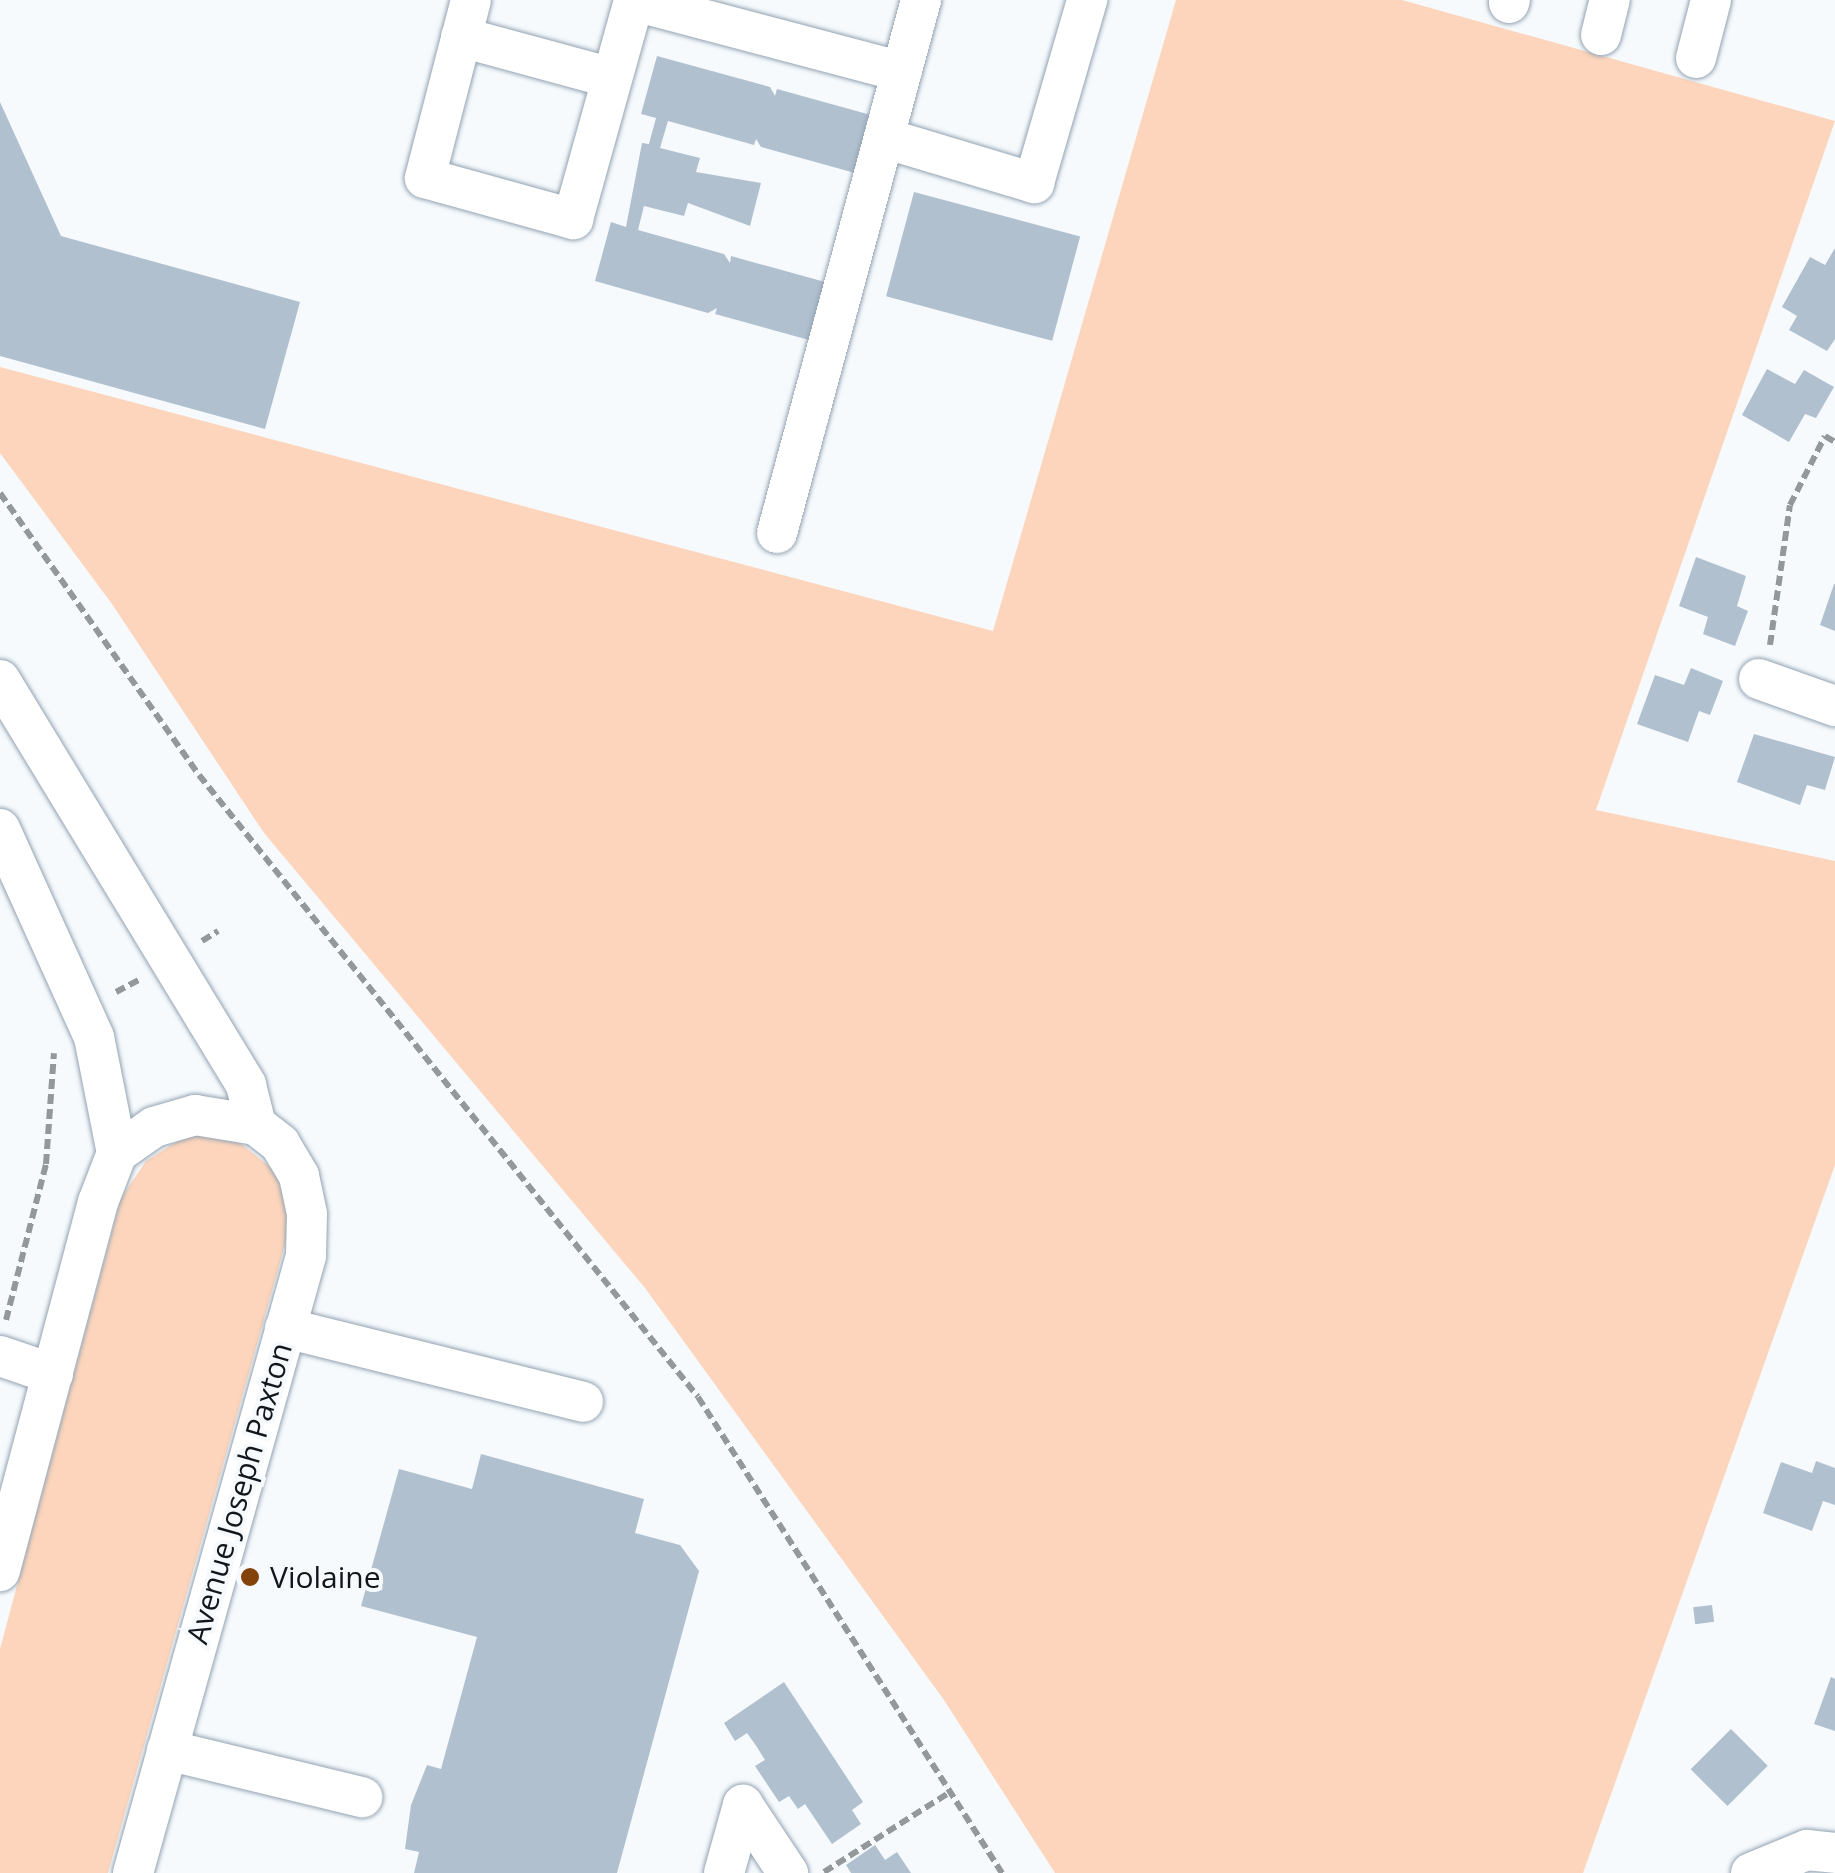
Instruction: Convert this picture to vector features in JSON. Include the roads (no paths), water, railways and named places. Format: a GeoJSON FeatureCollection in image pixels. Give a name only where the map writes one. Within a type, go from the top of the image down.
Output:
{"type":"FeatureCollection","features":[{"type":"Feature","properties":{"kind":"street"},"geometry":{"type":"LineString","coordinates":[[612,78],[466,19],[425,178],[574,219],[596,156],[634,0],[902,72]]}},
{"type":"Feature","properties":{"kind":"street"},"geometry":{"type":"LineString","coordinates":[[776,533],[921,0]]}},
{"type":"Feature","properties":{"kind":"street"},"geometry":{"type":"LineString","coordinates":[[884,138],[1034,183],[1087,0]]}},
{"type":"Feature","properties":{"kind":"street"},"geometry":{"type":"LineString","coordinates":[[1696,58],[1711,0]]}},
{"type":"Feature","properties":{"kind":"street"},"geometry":{"type":"LineString","coordinates":[[1759,679],[1835,706]]}},
{"type":"Feature","properties":{"kind":"street","name":"Avenue Joseph Paxton"},"geometry":{"type":"LineString","coordinates":[[0,680],[210,1022],[246,1085],[256,1124],[280,1144],[300,1176],[307,1214],[306,1256],[132,1873]]}},
{"type":"Feature","properties":{"kind":"street"},"geometry":{"type":"LineString","coordinates":[[0,829],[94,1037],[118,1153]]}},
{"type":"Feature","properties":{"kind":"street"},"geometry":{"type":"LineString","coordinates":[[0,1571],[98,1202],[118,1153],[154,1127],[195,1116],[256,1124]]}},
{"type":"Feature","properties":{"kind":"street"},"geometry":{"type":"LineString","coordinates":[[285,1328],[583,1402]]}},
{"type":"Feature","properties":{"kind":"street"},"geometry":{"type":"LineString","coordinates":[[0,1356],[53,1374]]}},
{"type":"Feature","properties":{"kind":"street"},"geometry":{"type":"LineString","coordinates":[[167,1750],[362,1797]]}},
{"type":"Feature","properties":{"kind":"street"},"geometry":{"type":"LineString","coordinates":[[724,1873],[743,1805],[788,1873]]}},
{"type":"Feature","properties":{"kind":"street"},"geometry":{"type":"LineString","coordinates":[[1751,1873],[1808,1850],[1835,1853]]}},
{"type":"Feature","properties":{"kind":"place","name":"Violaine"},"geometry":{"type":"Point","coordinates":[250,1577]}}]}
